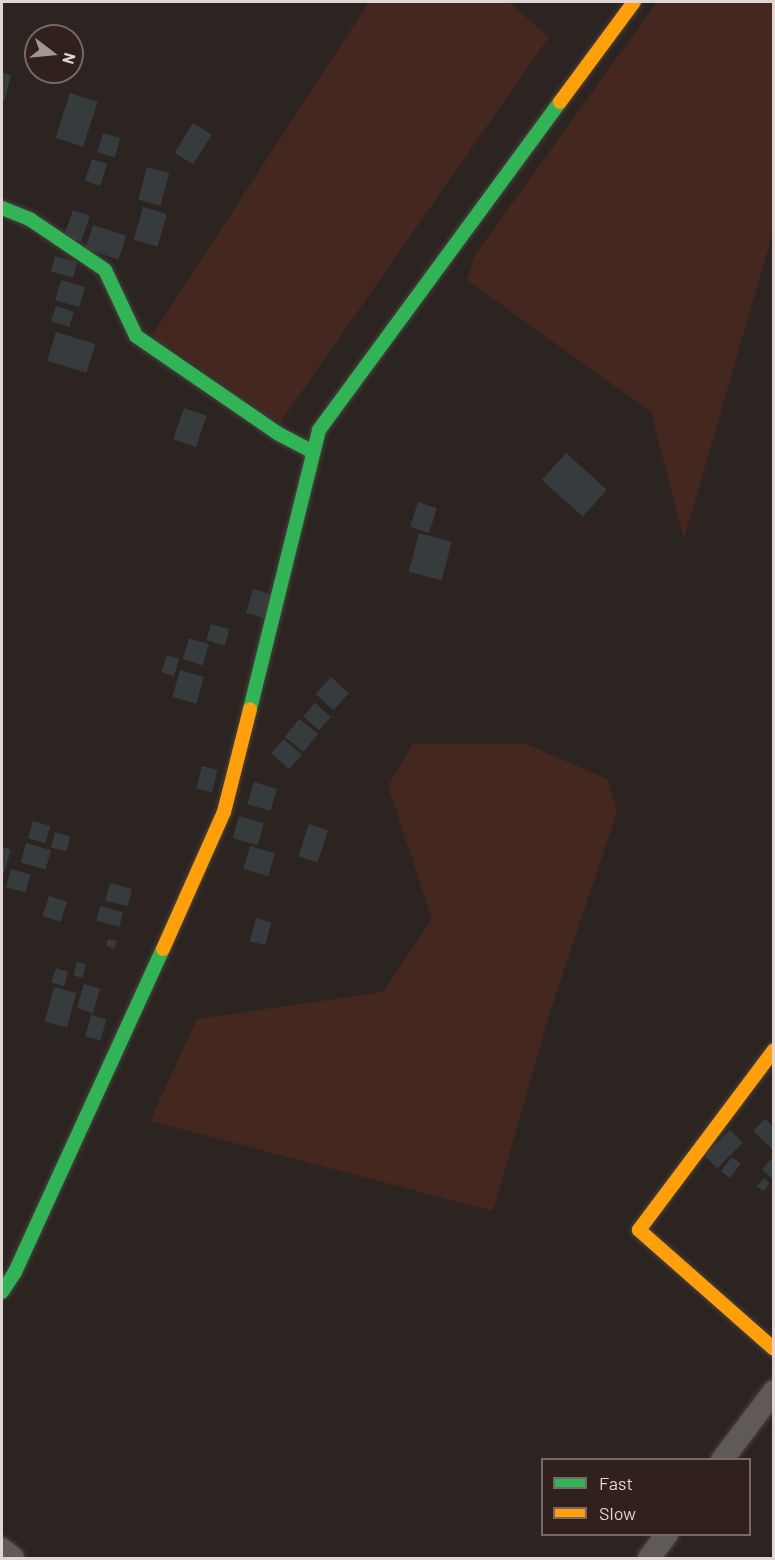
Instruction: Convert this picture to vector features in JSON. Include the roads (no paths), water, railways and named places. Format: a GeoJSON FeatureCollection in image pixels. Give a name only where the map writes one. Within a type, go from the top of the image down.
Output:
{"type":"FeatureCollection","features":[{"type":"Feature","properties":{"kind":"street"},"geometry":{"type":"LineString","coordinates":[[2,1292],[15,1272],[104,1082],[224,812],[319,430],[634,2]]}},
{"type":"Feature","properties":{"kind":"street"},"geometry":{"type":"LineString","coordinates":[[2,208],[31,220],[105,270],[136,336],[277,433],[313,452]]}},
{"type":"Feature","properties":{"kind":"street"},"geometry":{"type":"LineString","coordinates":[[774,1050],[639,1230],[774,1349]]}},
{"type":"Feature","properties":{"kind":"street"},"geometry":{"type":"LineString","coordinates":[[723,1458],[774,1390]]}},
{"type":"Feature","properties":{"kind":"street"},"geometry":{"type":"LineString","coordinates":[[649,1558],[666,1536]]}},
{"type":"Feature","properties":{"kind":"street"},"geometry":{"type":"LineString","coordinates":[[2,1549],[13,1558]]}}]}
